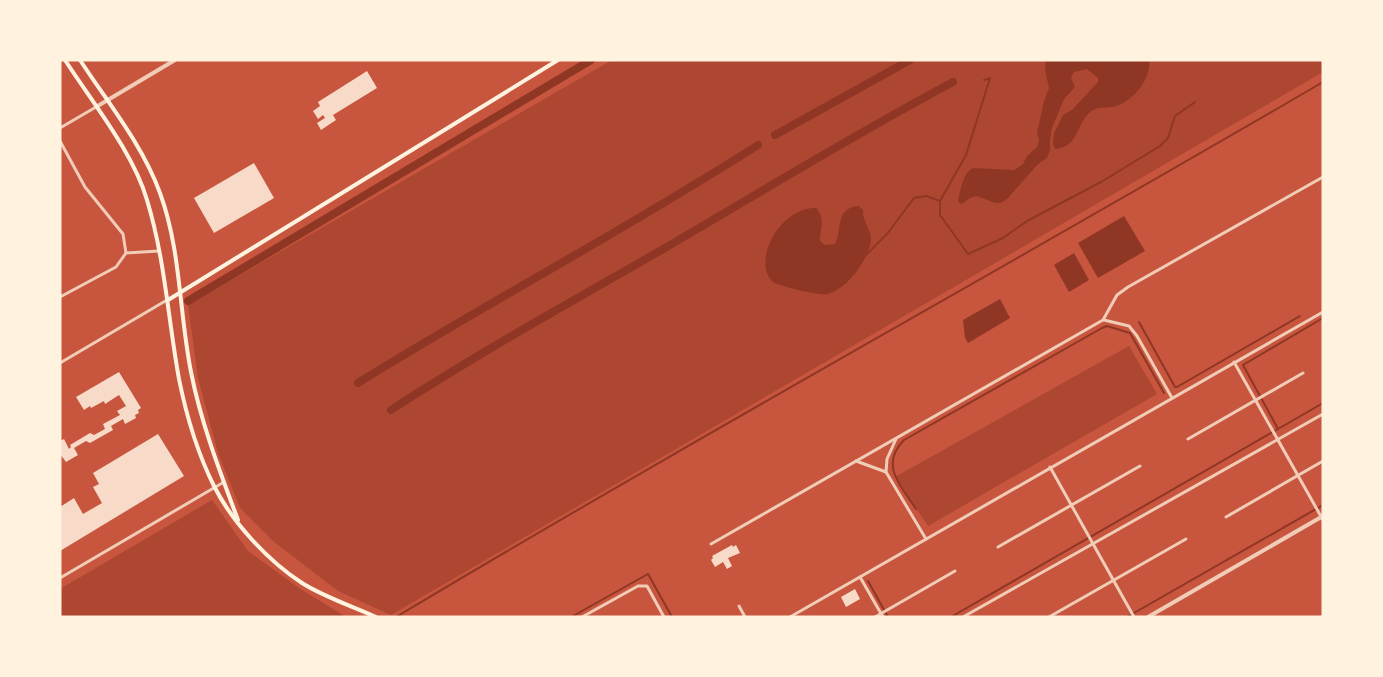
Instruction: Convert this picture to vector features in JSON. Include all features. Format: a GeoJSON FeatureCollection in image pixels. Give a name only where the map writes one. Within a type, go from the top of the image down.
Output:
{"type":"FeatureCollection","features":[{"type":"Feature","properties":{"kind":"main road"},"geometry":{"type":"LineString","coordinates":[[65,60],[131,160],[147,198],[161,251],[179,380],[196,442],[214,487],[241,526],[269,557],[303,584],[375,617]]}},
{"type":"Feature","properties":{"kind":"main road"},"geometry":{"type":"LineString","coordinates":[[80,60],[143,155],[160,193],[176,249],[191,372],[206,431],[241,526]]}},
{"type":"Feature","properties":{"kind":"main road"},"geometry":{"type":"LineString","coordinates":[[168,300],[558,60]]}},
{"type":"Feature","properties":{"kind":"street"},"geometry":{"type":"LineString","coordinates":[[60,128],[175,60]]}},
{"type":"Feature","properties":{"kind":"street"},"geometry":{"type":"LineString","coordinates":[[60,141],[85,187],[123,234],[126,253],[116,267],[60,297]]}},
{"type":"Feature","properties":{"kind":"street"},"geometry":{"type":"LineString","coordinates":[[711,544],[1103,320],[1117,295],[1128,287],[1323,177]]}},
{"type":"Feature","properties":{"kind":"street"},"geometry":{"type":"LineString","coordinates":[[126,253],[161,251]]}},
{"type":"Feature","properties":{"kind":"street"},"geometry":{"type":"LineString","coordinates":[[60,363],[168,300]]}},
{"type":"Feature","properties":{"kind":"street"},"geometry":{"type":"LineString","coordinates":[[790,617],[1323,312]]}},
{"type":"Feature","properties":{"kind":"street"},"geometry":{"type":"LineString","coordinates":[[1103,320],[1129,326],[1172,398]]}},
{"type":"Feature","properties":{"kind":"street"},"geometry":{"type":"LineString","coordinates":[[1148,617],[1322,517],[1272,430],[1259,398],[1234,362]]}},
{"type":"Feature","properties":{"kind":"street"},"geometry":{"type":"LineString","coordinates":[[1188,439],[1303,373]]}},
{"type":"Feature","properties":{"kind":"street"},"geometry":{"type":"LineString","coordinates":[[963,617],[1323,414]]}},
{"type":"Feature","properties":{"kind":"street"},"geometry":{"type":"LineString","coordinates":[[897,438],[887,459],[886,472],[926,539]]}},
{"type":"Feature","properties":{"kind":"street"},"geometry":{"type":"LineString","coordinates":[[854,461],[886,472]]}},
{"type":"Feature","properties":{"kind":"street"},"geometry":{"type":"LineString","coordinates":[[1226,517],[1323,461]]}},
{"type":"Feature","properties":{"kind":"street"},"geometry":{"type":"LineString","coordinates":[[998,547],[1140,466]]}},
{"type":"Feature","properties":{"kind":"street"},"geometry":{"type":"LineString","coordinates":[[1050,467],[1134,617]]}},
{"type":"Feature","properties":{"kind":"street"},"geometry":{"type":"LineString","coordinates":[[60,578],[224,482]]}},
{"type":"Feature","properties":{"kind":"street"},"geometry":{"type":"LineString","coordinates":[[1049,617],[1186,539]]}},
{"type":"Feature","properties":{"kind":"street"},"geometry":{"type":"LineString","coordinates":[[875,617],[955,571]]}},
{"type":"Feature","properties":{"kind":"street"},"geometry":{"type":"LineString","coordinates":[[860,577],[882,615]]}},
{"type":"Feature","properties":{"kind":"street"},"geometry":{"type":"LineString","coordinates":[[582,617],[643,585],[647,586],[664,617]]}},
{"type":"Feature","properties":{"kind":"street"},"geometry":{"type":"LineString","coordinates":[[739,606],[745,617]]}},
{"type":"Feature","properties":{"kind":"shaded area"},"geometry":{"type":"Polygon","coordinates":[[[612,60],[1323,60],[1323,72],[391,615],[338,591],[273,541],[240,508],[218,453],[198,378],[188,305],[612,60]]]}},
{"type":"Feature","properties":{"kind":"shaded area"},"geometry":{"type":"Polygon","coordinates":[[[1046,60],[1149,60],[1149,67],[1148,74],[1135,94],[1116,106],[1098,108],[1089,113],[1072,140],[1063,147],[1055,149],[1054,133],[1063,115],[1072,110],[1098,82],[1098,78],[1087,69],[1074,72],[1071,78],[1075,87],[1064,99],[1052,128],[1047,158],[1038,164],[1001,203],[977,196],[962,204],[959,203],[963,182],[970,170],[973,168],[1014,170],[1023,164],[1027,156],[1037,147],[1039,141],[1037,133],[1049,88],[1045,70],[1046,60]]]}},
{"type":"Feature","properties":{"kind":"shaded area"},"geometry":{"type":"Polygon","coordinates":[[[859,206],[863,210],[871,241],[861,265],[842,286],[828,294],[817,294],[800,291],[771,280],[766,270],[768,248],[772,238],[787,220],[796,213],[816,208],[822,220],[820,241],[825,245],[835,244],[843,215],[851,208],[859,206]]]}},
{"type":"Feature","properties":{"kind":"shaded area"},"geometry":{"type":"Polygon","coordinates":[[[1124,216],[1145,251],[1098,278],[1078,243],[1124,216]]]}},
{"type":"Feature","properties":{"kind":"shaded area"},"geometry":{"type":"Polygon","coordinates":[[[1074,253],[1089,280],[1069,292],[1054,265],[1074,253]]]}},
{"type":"Feature","properties":{"kind":"shaded area"},"geometry":{"type":"Polygon","coordinates":[[[1000,299],[1010,318],[968,343],[965,338],[963,320],[1000,299]]]}},
{"type":"Feature","properties":{"kind":"shaded area"},"geometry":{"type":"Polygon","coordinates":[[[1129,346],[1157,394],[928,526],[895,477],[1129,346]]]}},
{"type":"Feature","properties":{"kind":"shaded area"},"geometry":{"type":"Polygon","coordinates":[[[212,500],[248,551],[302,590],[346,617],[60,617],[60,589],[212,500]]]}},
{"type":"Feature","properties":{"kind":"building"},"geometry":{"type":"Polygon","coordinates":[[[367,71],[377,88],[333,115],[336,120],[321,130],[317,123],[325,118],[323,115],[318,119],[313,111],[320,106],[318,102],[367,71]]]}},
{"type":"Feature","properties":{"kind":"building"},"geometry":{"type":"Polygon","coordinates":[[[254,163],[274,198],[214,233],[194,198],[254,163]]]}},
{"type":"Feature","properties":{"kind":"building"},"geometry":{"type":"Polygon","coordinates":[[[119,372],[141,408],[138,410],[139,413],[135,415],[136,418],[125,424],[123,419],[111,426],[113,430],[90,443],[86,441],[74,448],[78,455],[66,462],[60,454],[60,441],[64,439],[69,449],[70,445],[90,433],[94,435],[105,429],[103,424],[120,415],[117,411],[126,406],[119,395],[105,404],[104,401],[84,410],[76,397],[119,372]]]}},
{"type":"Feature","properties":{"kind":"building"},"geometry":{"type":"Polygon","coordinates":[[[158,434],[184,476],[60,551],[60,507],[74,498],[83,514],[102,503],[93,487],[99,484],[93,473],[158,434]]]}},
{"type":"Feature","properties":{"kind":"building"},"geometry":{"type":"Polygon","coordinates":[[[732,545],[733,547],[736,545],[740,553],[728,558],[732,566],[727,569],[723,562],[715,567],[711,560],[712,556],[732,545]]]}},
{"type":"Feature","properties":{"kind":"building"},"geometry":{"type":"Polygon","coordinates":[[[855,589],[860,599],[846,607],[841,597],[855,589]]]}},
{"type":"Feature","properties":{"kind":"waterway"},"geometry":{"type":"LineString","coordinates":[[188,301],[591,60]]}},
{"type":"Feature","properties":{"kind":"waterway"},"geometry":{"type":"LineString","coordinates":[[775,135],[910,60]]}},
{"type":"Feature","properties":{"kind":"waterway"},"geometry":{"type":"LineString","coordinates":[[984,80],[990,78],[966,155],[940,201],[940,215],[968,254],[1003,238],[1027,221],[1101,182],[1160,146],[1168,138],[1175,116],[1195,102]]}},
{"type":"Feature","properties":{"kind":"waterway"},"geometry":{"type":"LineString","coordinates":[[391,410],[527,327],[953,82]]}},
{"type":"Feature","properties":{"kind":"waterway"},"geometry":{"type":"LineString","coordinates":[[396,617],[1323,82]]}},
{"type":"Feature","properties":{"kind":"waterway"},"geometry":{"type":"LineString","coordinates":[[358,383],[659,206],[758,145]]}},
{"type":"Feature","properties":{"kind":"waterway"},"geometry":{"type":"LineString","coordinates":[[865,256],[887,234],[914,198],[926,196],[940,201]]}},
{"type":"Feature","properties":{"kind":"waterway"},"geometry":{"type":"LineString","coordinates":[[1139,322],[1177,387],[1300,316]]}},
{"type":"Feature","properties":{"kind":"waterway"},"geometry":{"type":"LineString","coordinates":[[1323,318],[1243,365],[1278,429],[1323,403]]}},
{"type":"Feature","properties":{"kind":"waterway"},"geometry":{"type":"LineString","coordinates":[[916,509],[899,484],[893,467],[893,458],[904,440],[1102,328],[1107,326],[1130,333],[1164,393]]}},
{"type":"Feature","properties":{"kind":"waterway"},"geometry":{"type":"LineString","coordinates":[[951,617],[1278,429]]}},
{"type":"Feature","properties":{"kind":"waterway"},"geometry":{"type":"LineString","coordinates":[[1127,617],[1323,505]]}},
{"type":"Feature","properties":{"kind":"waterway"},"geometry":{"type":"LineString","coordinates":[[573,616],[648,574],[672,617]]}},
{"type":"Feature","properties":{"kind":"waterway"},"geometry":{"type":"LineString","coordinates":[[868,581],[888,617]]}}]}
